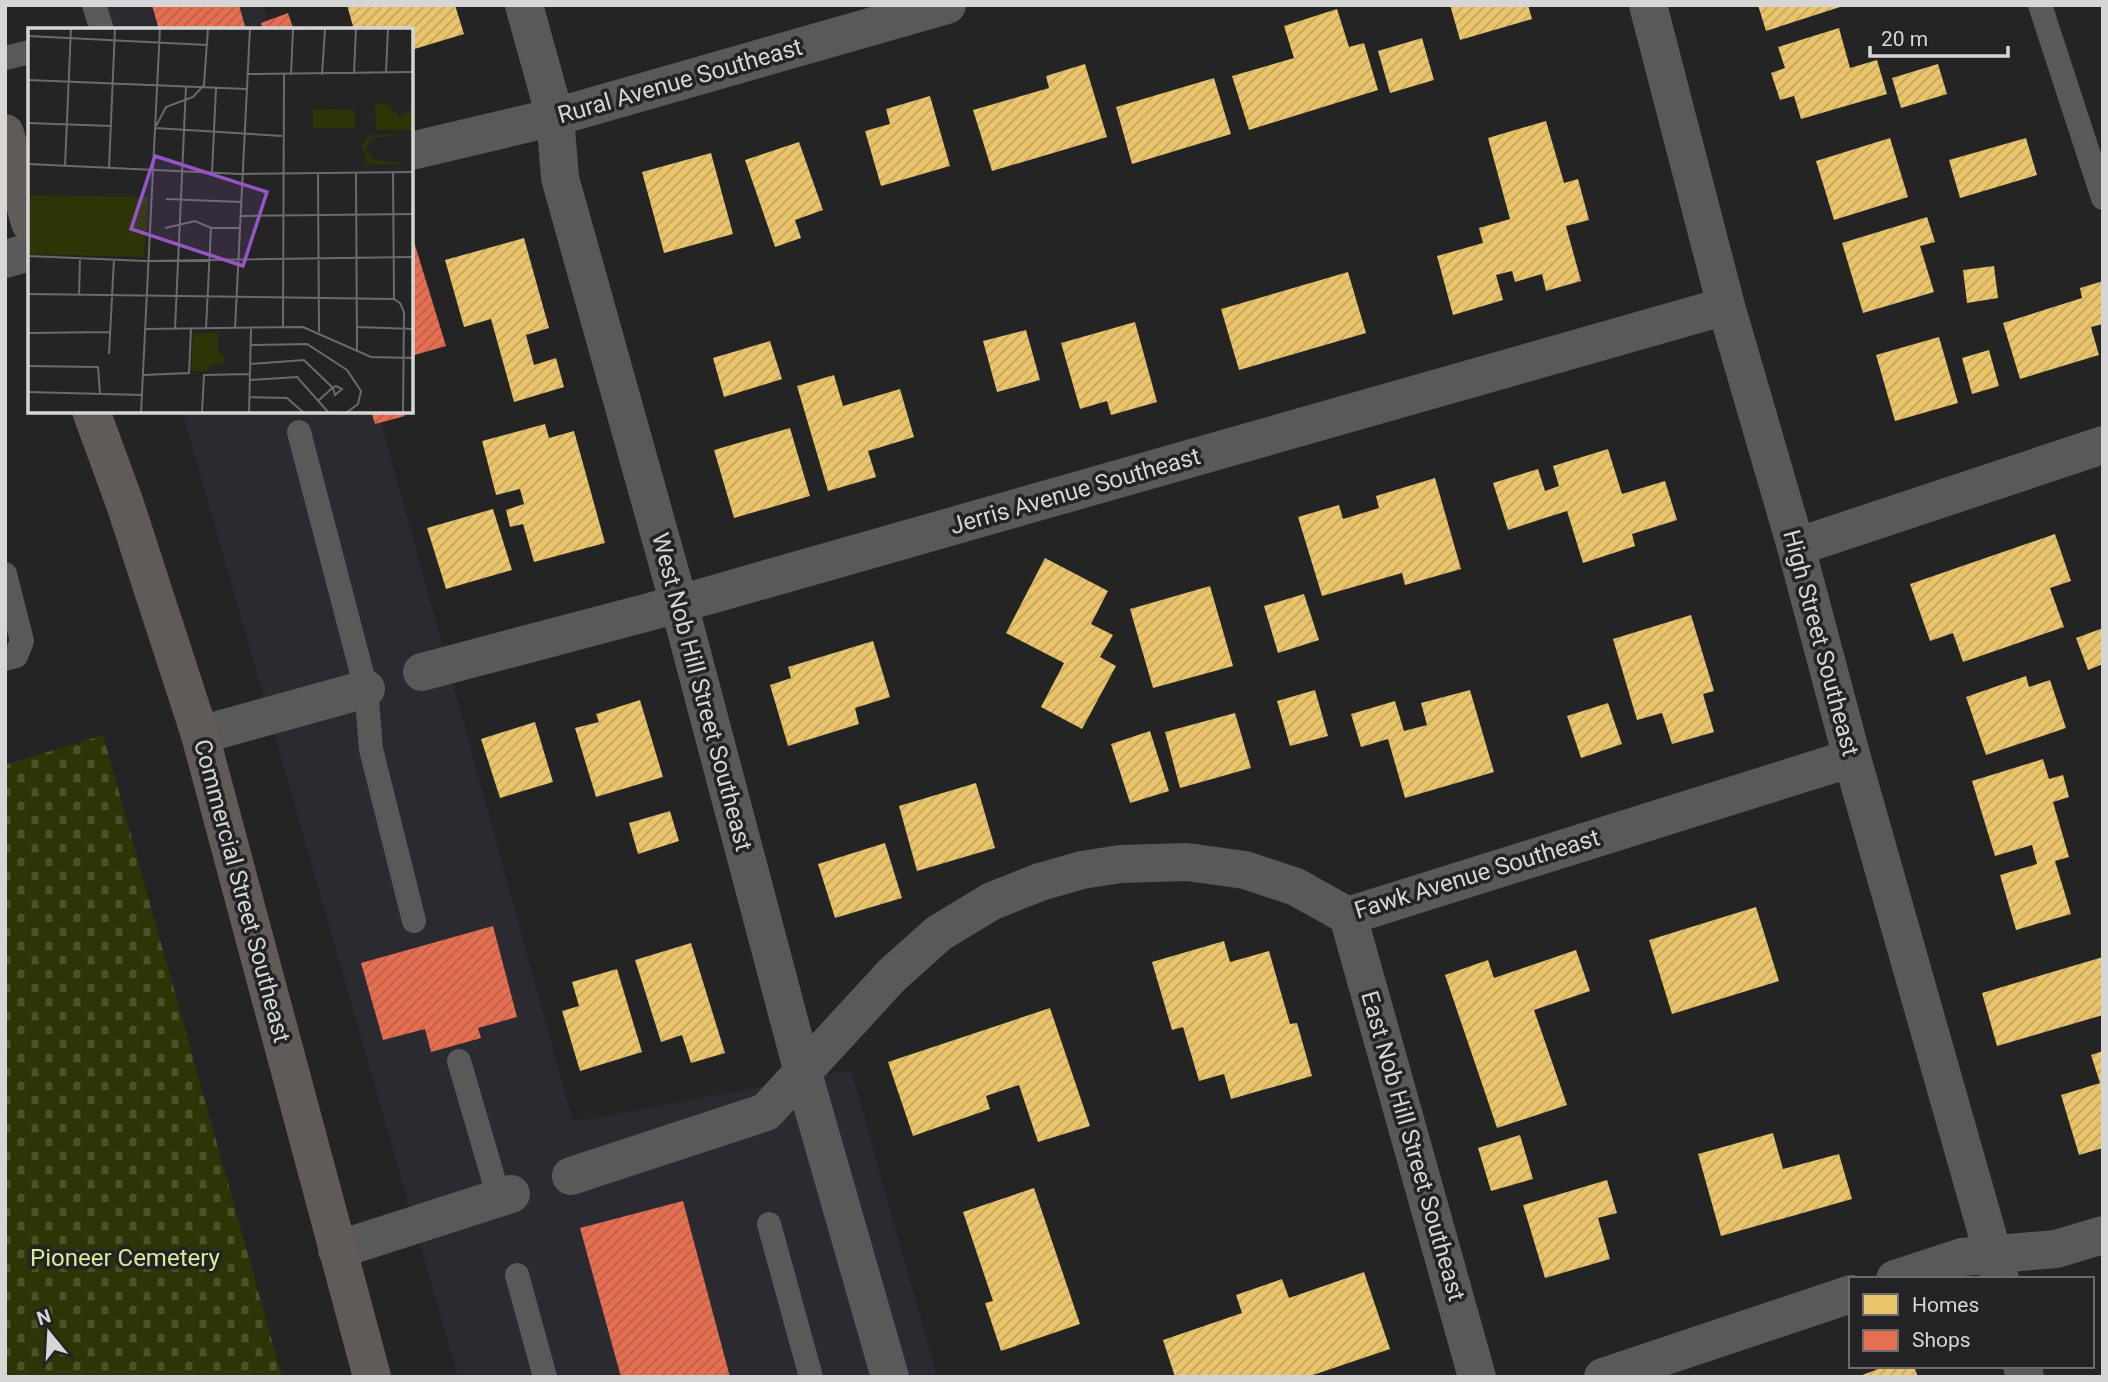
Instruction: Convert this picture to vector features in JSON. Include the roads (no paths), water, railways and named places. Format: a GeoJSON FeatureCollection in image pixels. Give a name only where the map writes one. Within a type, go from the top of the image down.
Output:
{"type":"FeatureCollection","features":[{"type":"Feature","properties":{"kind":"main road"},"geometry":{"type":"LineString","coordinates":[[5,133],[28,216]]}},
{"type":"Feature","properties":{"kind":"main road","name":"Commercial Street Southeast"},"geometry":{"type":"LineString","coordinates":[[92,413],[129,516],[200,735],[372,1377]]}},
{"type":"Feature","properties":{"kind":"street","name":"West Nob Hill Street Southeast"},"geometry":{"type":"LineString","coordinates":[[524,5],[555,117],[560,178],[679,604],[803,1073],[890,1377]]}},
{"type":"Feature","properties":{"kind":"street","name":"Rural Avenue Southeast"},"geometry":{"type":"LineString","coordinates":[[413,150],[555,117],[947,5]]}},
{"type":"Feature","properties":{"kind":"street","name":"High Street Southeast"},"geometry":{"type":"LineString","coordinates":[[1648,5],[1726,306],[1796,547],[1852,758],[1996,1267]]}},
{"type":"Feature","properties":{"kind":"street"},"geometry":{"type":"LineString","coordinates":[[5,259],[28,253]]}},
{"type":"Feature","properties":{"kind":"street","name":"Jerris Avenue Southeast"},"geometry":{"type":"LineString","coordinates":[[422,672],[679,604],[1726,306]]}},
{"type":"Feature","properties":{"kind":"street"},"geometry":{"type":"LineString","coordinates":[[1796,547],[2103,445]]}},
{"type":"Feature","properties":{"kind":"street"},"geometry":{"type":"LineString","coordinates":[[200,735],[366,689]]}},
{"type":"Feature","properties":{"kind":"street","name":"Fawk Avenue Southeast"},"geometry":{"type":"LineString","coordinates":[[571,1176],[766,1112],[892,975],[939,933],[992,901],[1041,882],[1082,870],[1121,864],[1187,862],[1245,870],[1296,887],[1348,916],[1852,758]]}},
{"type":"Feature","properties":{"kind":"street","name":"East Nob Hill Street Southeast"},"geometry":{"type":"LineString","coordinates":[[1348,916],[1477,1377]]}},
{"type":"Feature","properties":{"kind":"street"},"geometry":{"type":"LineString","coordinates":[[337,1250],[505,1196]]}},
{"type":"Feature","properties":{"kind":"street"},"geometry":{"type":"LineString","coordinates":[[1901,1277],[1962,1257],[1996,1267],[2103,1235]]}},
{"type":"Feature","properties":{"kind":"street"},"geometry":{"type":"LineString","coordinates":[[1603,1377],[1849,1295]]}},
{"type":"Feature","properties":{"kind":"lane"},"geometry":{"type":"LineString","coordinates":[[94,5],[101,28]]}},
{"type":"Feature","properties":{"kind":"lane"},"geometry":{"type":"LineString","coordinates":[[2040,5],[2103,198]]}},
{"type":"Feature","properties":{"kind":"lane"},"geometry":{"type":"LineString","coordinates":[[5,58],[28,52]]}},
{"type":"Feature","properties":{"kind":"lane"},"geometry":{"type":"LineString","coordinates":[[299,432],[366,689],[371,749],[414,921]]}},
{"type":"Feature","properties":{"kind":"lane"},"geometry":{"type":"LineString","coordinates":[[5,574],[22,641],[16,656],[5,659]]}},
{"type":"Feature","properties":{"kind":"lane"},"geometry":{"type":"LineString","coordinates":[[459,1061],[505,1196]]}},
{"type":"Feature","properties":{"kind":"lane"},"geometry":{"type":"LineString","coordinates":[[769,1224],[811,1377]]}},
{"type":"Feature","properties":{"kind":"lane"},"geometry":{"type":"LineString","coordinates":[[517,1275],[536,1375]]}},
{"type":"Feature","properties":{"kind":"park label","name":"Pioneer Cemetery"},"geometry":{"type":"Point","coordinates":[125,1258]}}]}
